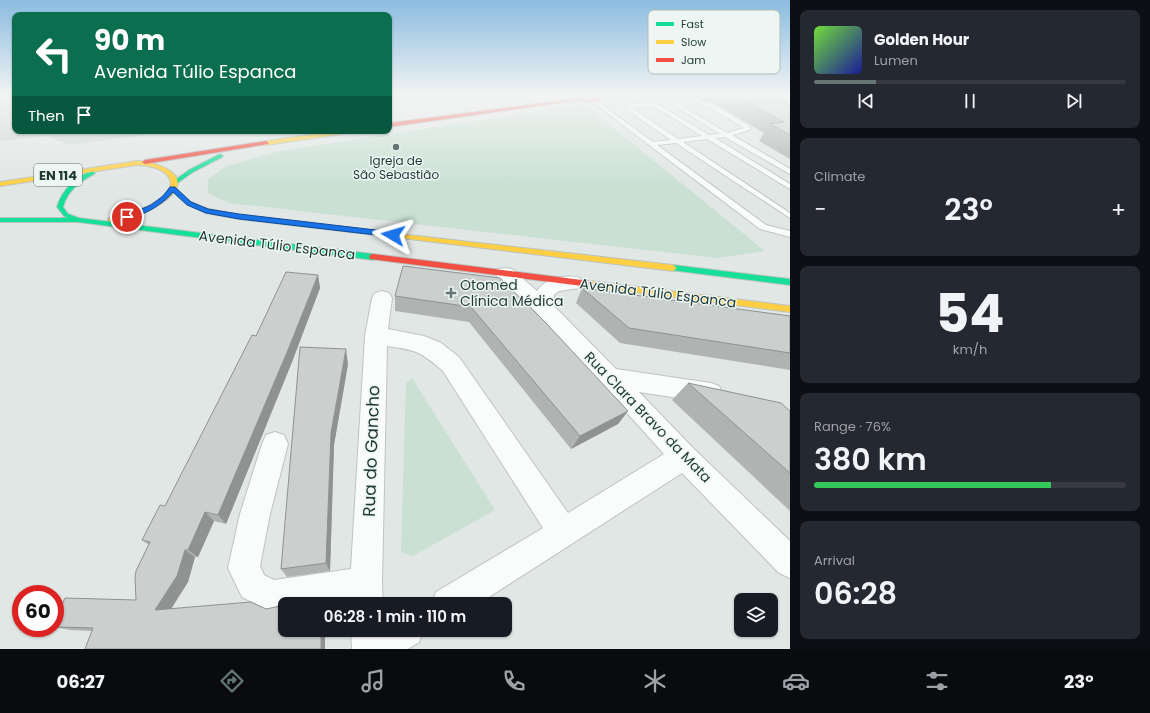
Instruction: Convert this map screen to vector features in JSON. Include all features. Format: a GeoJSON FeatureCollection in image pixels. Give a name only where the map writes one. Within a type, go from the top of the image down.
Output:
{"type":"FeatureCollection","features":[{"type":"Feature","properties":{"kind":"main road"},"geometry":{"type":"LineString","coordinates":[[136,164],[317,134]]}},
{"type":"Feature","properties":{"kind":"main road"},"geometry":{"type":"LineString","coordinates":[[173,186],[191,170],[241,147]]}},
{"type":"Feature","properties":{"kind":"main road","name":"Avenida Túlio Espanca"},"geometry":{"type":"LineString","coordinates":[[0,184],[136,164],[161,167],[170,172],[174,178],[173,186],[165,198],[153,206],[142,212],[118,220],[98,222]]}},
{"type":"Feature","properties":{"kind":"main road","name":"Avenida Túlio Espanca"},"geometry":{"type":"LineString","coordinates":[[78,220],[66,215],[60,207],[61,197],[69,187],[82,178],[98,171],[116,166]]}},
{"type":"Feature","properties":{"kind":"main road","name":"Avenida Túlio Espanca"},"geometry":{"type":"LineString","coordinates":[[173,186],[189,203],[206,211],[239,217],[790,282]]}},
{"type":"Feature","properties":{"kind":"main road","name":"Avenida Túlio Espanca"},"geometry":{"type":"LineString","coordinates":[[0,220],[78,220],[98,222],[573,283],[790,309]]}},
{"type":"Feature","properties":{"kind":"street","name":"Rua Clara Bravo da Mata"},"geometry":{"type":"LineString","coordinates":[[505,274],[543,307],[684,457],[790,562]]}},
{"type":"Feature","properties":{"kind":"street"},"geometry":{"type":"LineString","coordinates":[[543,307],[545,292],[548,288],[554,285],[573,283]]}},
{"type":"Feature","properties":{"kind":"street","name":"Rua do Gancho"},"geometry":{"type":"LineString","coordinates":[[366,594],[376,336],[382,298]]}},
{"type":"Feature","properties":{"kind":"street"},"geometry":{"type":"LineString","coordinates":[[376,336],[416,342],[433,349],[451,364],[563,532]]}},
{"type":"Feature","properties":{"kind":"street"},"geometry":{"type":"LineString","coordinates":[[611,378],[728,396]]}},
{"type":"Feature","properties":{"kind":"street"},"geometry":{"type":"LineString","coordinates":[[275,444],[255,514],[244,568],[253,586],[272,596],[366,594]]}},
{"type":"Feature","properties":{"kind":"street"},"geometry":{"type":"LineString","coordinates":[[459,597],[684,457]]}},
{"type":"Feature","properties":{"kind":"street"},"geometry":{"type":"LineString","coordinates":[[368,637],[369,649]]}},
{"type":"Feature","properties":{"kind":"street"},"geometry":{"type":"LineString","coordinates":[[376,649],[396,637]]}},
{"type":"Feature","properties":{"kind":"lane"},"geometry":{"type":"LineString","coordinates":[[630,125],[652,144],[763,227],[790,234]]}},
{"type":"Feature","properties":{"kind":"lane"},"geometry":{"type":"LineString","coordinates":[[653,125],[790,216]]}},
{"type":"Feature","properties":{"kind":"lane"},"geometry":{"type":"LineString","coordinates":[[689,125],[790,186]]}},
{"type":"Feature","properties":{"kind":"lane"},"geometry":{"type":"LineString","coordinates":[[710,125],[790,172]]}},
{"type":"Feature","properties":{"kind":"lane"},"geometry":{"type":"LineString","coordinates":[[652,144],[726,135],[748,129],[745,125]]}},
{"type":"Feature","properties":{"kind":"lane"},"geometry":{"type":"LineString","coordinates":[[726,135],[747,139],[790,165]]}},
{"type":"Feature","properties":{"kind":"shaded area"},"geometry":{"type":"Polygon","coordinates":[[[0,125],[12,125],[12,134],[152,134],[70,145],[46,136],[0,141],[0,125]]]}},
{"type":"Feature","properties":{"kind":"green space"},"geometry":{"type":"Polygon","coordinates":[[[446,125],[610,125],[765,251],[717,258],[229,203],[208,193],[208,179],[227,166],[280,151],[446,125]]]}},
{"type":"Feature","properties":{"kind":"green space"},"geometry":{"type":"Polygon","coordinates":[[[412,378],[495,510],[413,556],[401,552],[406,383],[412,378]]]}},
{"type":"Feature","properties":{"kind":"building"},"geometry":{"type":"Polygon","coordinates":[[[772,125],[790,125],[790,135],[772,125]]]}},
{"type":"Feature","properties":{"kind":"building"},"geometry":{"type":"Polygon","coordinates":[[[403,266],[500,278],[545,322],[628,411],[580,436],[471,307],[395,296],[403,266]]]}},
{"type":"Feature","properties":{"kind":"building"},"geometry":{"type":"Polygon","coordinates":[[[286,272],[318,275],[218,515],[205,512],[188,550],[185,550],[177,576],[155,610],[251,602],[266,609],[278,606],[278,637],[321,637],[321,649],[85,649],[93,628],[64,627],[65,598],[136,600],[136,571],[150,542],[142,540],[160,505],[165,506],[252,335],[256,336],[286,272]]]}},
{"type":"Feature","properties":{"kind":"building"},"geometry":{"type":"Polygon","coordinates":[[[582,288],[790,316],[790,353],[629,328],[582,288]]]}},
{"type":"Feature","properties":{"kind":"building"},"geometry":{"type":"Polygon","coordinates":[[[300,347],[346,349],[331,433],[326,563],[281,569],[300,347]]]}},
{"type":"Feature","properties":{"kind":"building"},"geometry":{"type":"Polygon","coordinates":[[[688,383],[781,403],[790,411],[790,473],[688,383]]]}},
{"type":"Feature","properties":{"kind":"traffic: fast"},"geometry":{"type":"LineString","coordinates":[[174,183],[191,171],[220,156]]}},
{"type":"Feature","properties":{"kind":"traffic: fast"},"geometry":{"type":"LineString","coordinates":[[78,220],[66,215],[60,207],[64,195],[68,190],[81,179],[92,173]]}},
{"type":"Feature","properties":{"kind":"traffic: fast"},"geometry":{"type":"LineString","coordinates":[[172,188],[189,203],[206,211],[239,217],[385,234]]}},
{"type":"Feature","properties":{"kind":"traffic: fast"},"geometry":{"type":"LineString","coordinates":[[0,220],[78,220],[373,257]]}},
{"type":"Feature","properties":{"kind":"traffic: fast"},"geometry":{"type":"LineString","coordinates":[[673,268],[790,282]]}},
{"type":"Feature","properties":{"kind":"traffic: slow"},"geometry":{"type":"LineString","coordinates":[[266,143],[329,134]]}},
{"type":"Feature","properties":{"kind":"traffic: slow"},"geometry":{"type":"LineString","coordinates":[[0,184],[137,163],[156,165],[172,175],[174,184],[166,198],[138,213],[112,220]]}},
{"type":"Feature","properties":{"kind":"traffic: slow"},"geometry":{"type":"LineString","coordinates":[[385,234],[673,268]]}},
{"type":"Feature","properties":{"kind":"traffic: slow"},"geometry":{"type":"LineString","coordinates":[[590,284],[790,309]]}},
{"type":"Feature","properties":{"kind":"traffic: jam"},"geometry":{"type":"LineString","coordinates":[[145,162],[266,143]]}},
{"type":"Feature","properties":{"kind":"traffic: jam"},"geometry":{"type":"LineString","coordinates":[[373,257],[590,284]]}},
{"type":"Feature","properties":{"kind":"place","name":"Igreja de São Sebastião"},"geometry":{"type":"Point","coordinates":[396,147]}},
{"type":"Feature","properties":{"kind":"place","name":"Otomed Clínica Médica"},"geometry":{"type":"Point","coordinates":[451,293]}},
{"type":"Feature","properties":{"kind":"route"},"geometry":{"type":"LineString","coordinates":[[127,217],[153,206],[165,198],[172,188],[189,203],[206,211],[239,217],[393,235]]}}]}
